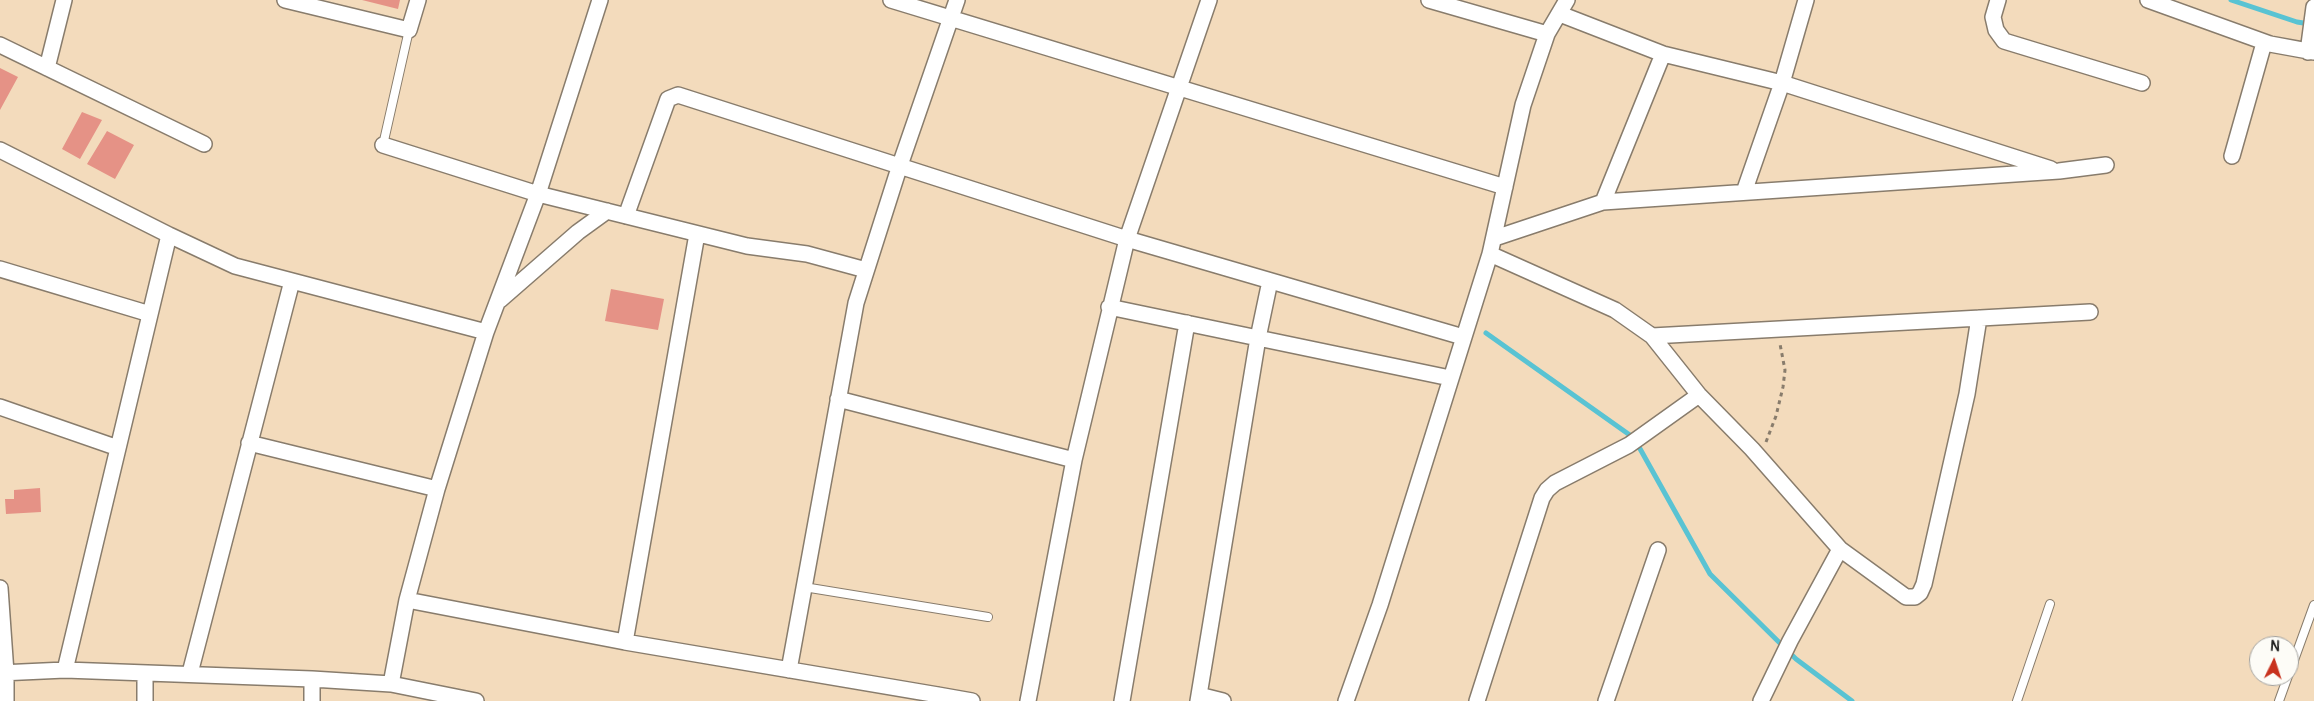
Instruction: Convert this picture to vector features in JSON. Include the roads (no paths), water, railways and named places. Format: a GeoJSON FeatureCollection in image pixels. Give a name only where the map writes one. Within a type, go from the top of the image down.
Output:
{"type":"FeatureCollection","features":[{"type":"Feature","properties":{"kind":"street"},"geometry":{"type":"LineString","coordinates":[[47,68],[64,0]]}},
{"type":"Feature","properties":{"kind":"street"},"geometry":{"type":"LineString","coordinates":[[285,0],[409,30],[418,0]]}},
{"type":"Feature","properties":{"kind":"street"},"geometry":{"type":"LineString","coordinates":[[391,684],[407,600],[437,490],[486,332],[538,194],[600,0]]}},
{"type":"Feature","properties":{"kind":"street"},"geometry":{"type":"LineString","coordinates":[[890,0],[1178,86],[1505,187]]}},
{"type":"Feature","properties":{"kind":"street"},"geometry":{"type":"LineString","coordinates":[[789,670],[856,303],[899,168],[957,0]]}},
{"type":"Feature","properties":{"kind":"street"},"geometry":{"type":"LineString","coordinates":[[1028,701],[1074,460],[1109,307],[1127,239],[1208,0]]}},
{"type":"Feature","properties":{"kind":"street"},"geometry":{"type":"LineString","coordinates":[[1429,0],[1547,34]]}},
{"type":"Feature","properties":{"kind":"street"},"geometry":{"type":"LineString","coordinates":[[1346,701],[1380,605],[1495,238],[1523,105],[1547,34],[1567,0]]}},
{"type":"Feature","properties":{"kind":"street"},"geometry":{"type":"LineString","coordinates":[[1744,192],[1782,82],[1806,0]]}},
{"type":"Feature","properties":{"kind":"street"},"geometry":{"type":"LineString","coordinates":[[1998,0],[1993,17],[1996,30],[2004,41],[2142,83]]}},
{"type":"Feature","properties":{"kind":"street"},"geometry":{"type":"LineString","coordinates":[[2148,0],[2264,43],[2311,52],[2309,32],[2314,8]]}},
{"type":"Feature","properties":{"kind":"street"},"geometry":{"type":"LineString","coordinates":[[1560,14],[1663,54],[1782,82],[2059,171]]}},
{"type":"Feature","properties":{"kind":"street"},"geometry":{"type":"LineString","coordinates":[[2232,156],[2264,43]]}},
{"type":"Feature","properties":{"kind":"street"},"geometry":{"type":"LineString","coordinates":[[0,45],[204,144]]}},
{"type":"Feature","properties":{"kind":"street"},"geometry":{"type":"LineString","coordinates":[[1603,202],[1663,54]]}},
{"type":"Feature","properties":{"kind":"street"},"geometry":{"type":"LineString","coordinates":[[626,216],[668,99],[672,96],[691,98],[899,168],[1127,239],[1463,337]]}},
{"type":"Feature","properties":{"kind":"street"},"geometry":{"type":"LineString","coordinates":[[383,145],[538,194],[747,246],[808,254],[866,270]]}},
{"type":"Feature","properties":{"kind":"street"},"geometry":{"type":"LineString","coordinates":[[0,150],[235,266],[486,332]]}},
{"type":"Feature","properties":{"kind":"street"},"geometry":{"type":"LineString","coordinates":[[1495,238],[1603,202],[2059,171],[2106,165]]}},
{"type":"Feature","properties":{"kind":"street"},"geometry":{"type":"LineString","coordinates":[[497,303],[578,232],[607,211]]}},
{"type":"Feature","properties":{"kind":"street"},"geometry":{"type":"LineString","coordinates":[[625,642],[697,234]]}},
{"type":"Feature","properties":{"kind":"street"},"geometry":{"type":"LineString","coordinates":[[65,670],[169,235]]}},
{"type":"Feature","properties":{"kind":"street"},"geometry":{"type":"LineString","coordinates":[[1490,254],[1615,310],[1652,336],[1700,395],[1760,458],[1840,549],[1906,597],[1914,597],[1920,593],[1924,584],[1967,394],[1979,318]]}},
{"type":"Feature","properties":{"kind":"street"},"geometry":{"type":"LineString","coordinates":[[0,269],[150,314]]}},
{"type":"Feature","properties":{"kind":"street"},"geometry":{"type":"LineString","coordinates":[[190,673],[248,443],[292,281]]}},
{"type":"Feature","properties":{"kind":"street"},"geometry":{"type":"LineString","coordinates":[[1223,701],[1199,698],[1258,338],[1270,281]]}},
{"type":"Feature","properties":{"kind":"street"},"geometry":{"type":"LineString","coordinates":[[1109,307],[1450,378]]}},
{"type":"Feature","properties":{"kind":"street"},"geometry":{"type":"LineString","coordinates":[[1652,336],[2090,312]]}},
{"type":"Feature","properties":{"kind":"street"},"geometry":{"type":"LineString","coordinates":[[1122,701],[1186,323]]}},
{"type":"Feature","properties":{"kind":"street"},"geometry":{"type":"LineString","coordinates":[[1477,701],[1542,498],[1547,490],[1555,483],[1644,436],[1700,395]]}},
{"type":"Feature","properties":{"kind":"street"},"geometry":{"type":"LineString","coordinates":[[838,399],[1074,460]]}},
{"type":"Feature","properties":{"kind":"street"},"geometry":{"type":"LineString","coordinates":[[0,407],[118,448]]}},
{"type":"Feature","properties":{"kind":"street"},"geometry":{"type":"LineString","coordinates":[[248,443],[437,490]]}},
{"type":"Feature","properties":{"kind":"street"},"geometry":{"type":"LineString","coordinates":[[1761,701],[1790,641],[1840,549]]}},
{"type":"Feature","properties":{"kind":"street"},"geometry":{"type":"LineString","coordinates":[[1606,701],[1658,550]]}},
{"type":"Feature","properties":{"kind":"street"},"geometry":{"type":"LineString","coordinates":[[0,588],[3,673],[6,701]]}},
{"type":"Feature","properties":{"kind":"street"},"geometry":{"type":"LineString","coordinates":[[407,600],[625,642],[938,698],[972,701]]}},
{"type":"Feature","properties":{"kind":"street"},"geometry":{"type":"LineString","coordinates":[[3,673],[65,670],[190,673],[312,679],[391,684],[476,701]]}},
{"type":"Feature","properties":{"kind":"street"},"geometry":{"type":"LineString","coordinates":[[145,673],[145,701]]}},
{"type":"Feature","properties":{"kind":"street"},"geometry":{"type":"LineString","coordinates":[[312,679],[312,701]]}},
{"type":"Feature","properties":{"kind":"lane"},"geometry":{"type":"LineString","coordinates":[[383,145],[409,30]]}},
{"type":"Feature","properties":{"kind":"lane"},"geometry":{"type":"LineString","coordinates":[[804,587],[988,617]]}},
{"type":"Feature","properties":{"kind":"lane"},"geometry":{"type":"LineString","coordinates":[[2017,701],[2050,604]]}},
{"type":"Feature","properties":{"kind":"lane"},"geometry":{"type":"LineString","coordinates":[[2299,647],[2314,605]]}},
{"type":"Feature","properties":{"kind":"lane"},"geometry":{"type":"LineString","coordinates":[[2279,701],[2285,686]]}},
{"type":"Feature","properties":{"kind":"waterway"},"geometry":{"type":"LineString","coordinates":[[2231,0],[2297,22],[2310,24]]}},
{"type":"Feature","properties":{"kind":"waterway"},"geometry":{"type":"LineString","coordinates":[[1486,333],[1634,438],[1710,574],[1796,659],[1852,701]]}}]}
